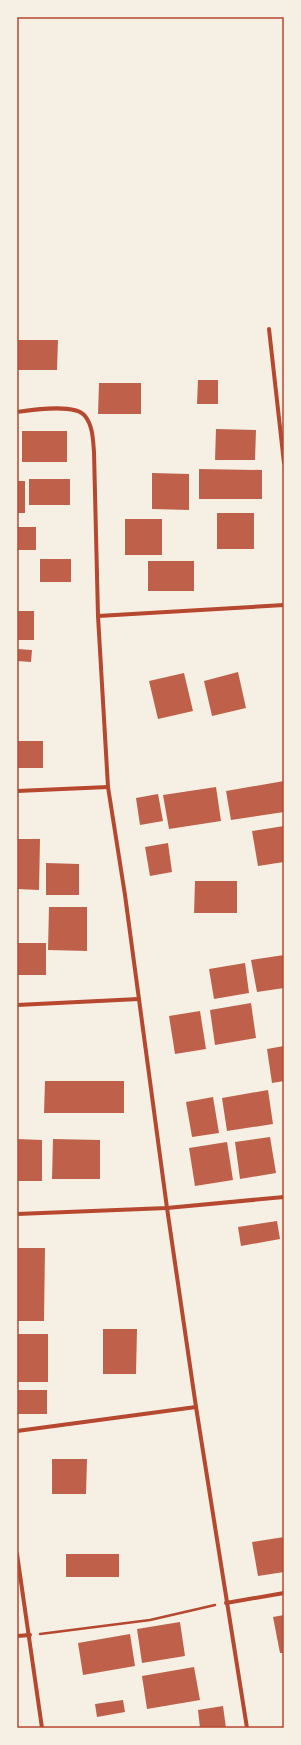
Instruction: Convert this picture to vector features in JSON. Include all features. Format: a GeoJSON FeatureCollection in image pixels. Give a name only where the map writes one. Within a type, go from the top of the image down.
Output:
{"type":"FeatureCollection","features":[{"type":"Feature","properties":{"kind":"street"},"geometry":{"type":"LineString","coordinates":[[269,328],[284,463]]}},
{"type":"Feature","properties":{"kind":"street"},"geometry":{"type":"LineString","coordinates":[[17,412],[54,409],[75,410],[84,414],[90,424],[94,452],[98,616],[108,787],[125,895],[167,1208],[196,1407],[247,1728]]}},
{"type":"Feature","properties":{"kind":"street"},"geometry":{"type":"LineString","coordinates":[[98,616],[284,605]]}},
{"type":"Feature","properties":{"kind":"street"},"geometry":{"type":"LineString","coordinates":[[17,791],[108,787]]}},
{"type":"Feature","properties":{"kind":"street"},"geometry":{"type":"LineString","coordinates":[[17,1004],[139,998]]}},
{"type":"Feature","properties":{"kind":"street"},"geometry":{"type":"LineString","coordinates":[[17,1214],[167,1208],[284,1197]]}},
{"type":"Feature","properties":{"kind":"street"},"geometry":{"type":"LineString","coordinates":[[17,1430],[196,1407]]}},
{"type":"Feature","properties":{"kind":"street"},"geometry":{"type":"LineString","coordinates":[[17,1554],[30,1635],[42,1728]]}},
{"type":"Feature","properties":{"kind":"street"},"geometry":{"type":"LineString","coordinates":[[226,1603],[284,1593]]}},
{"type":"Feature","properties":{"kind":"street"},"geometry":{"type":"LineString","coordinates":[[17,1636],[30,1635]]}},
{"type":"Feature","properties":{"kind":"path"},"geometry":{"type":"LineString","coordinates":[[30,1635],[150,1620],[226,1603]]}},
{"type":"Feature","properties":{"kind":"building"},"geometry":{"type":"Polygon","coordinates":[[[17,340],[58,340],[57,370],[17,370],[17,340]]]}},
{"type":"Feature","properties":{"kind":"building"},"geometry":{"type":"Polygon","coordinates":[[[198,380],[218,380],[218,404],[197,404],[198,380]]]}},
{"type":"Feature","properties":{"kind":"building"},"geometry":{"type":"Polygon","coordinates":[[[99,383],[141,383],[141,414],[98,414],[99,383]]]}},
{"type":"Feature","properties":{"kind":"building"},"geometry":{"type":"Polygon","coordinates":[[[216,429],[256,430],[255,460],[215,460],[216,429]]]}},
{"type":"Feature","properties":{"kind":"building"},"geometry":{"type":"Polygon","coordinates":[[[22,431],[67,431],[67,462],[22,462],[22,431]]]}},
{"type":"Feature","properties":{"kind":"building"},"geometry":{"type":"Polygon","coordinates":[[[199,469],[262,470],[262,499],[199,499],[199,469]]]}},
{"type":"Feature","properties":{"kind":"building"},"geometry":{"type":"Polygon","coordinates":[[[152,473],[189,474],[189,510],[152,509],[152,473]]]}},
{"type":"Feature","properties":{"kind":"building"},"geometry":{"type":"Polygon","coordinates":[[[29,479],[70,479],[70,505],[29,505],[29,479]]]}},
{"type":"Feature","properties":{"kind":"building"},"geometry":{"type":"Polygon","coordinates":[[[17,481],[25,481],[25,513],[17,513],[17,481]]]}},
{"type":"Feature","properties":{"kind":"building"},"geometry":{"type":"Polygon","coordinates":[[[217,513],[254,513],[254,549],[217,549],[217,513]]]}},
{"type":"Feature","properties":{"kind":"building"},"geometry":{"type":"Polygon","coordinates":[[[125,519],[162,519],[162,555],[125,555],[125,519]]]}},
{"type":"Feature","properties":{"kind":"building"},"geometry":{"type":"Polygon","coordinates":[[[17,527],[36,527],[36,550],[17,550],[17,527]]]}},
{"type":"Feature","properties":{"kind":"building"},"geometry":{"type":"Polygon","coordinates":[[[40,559],[71,559],[71,582],[40,582],[40,559]]]}},
{"type":"Feature","properties":{"kind":"building"},"geometry":{"type":"Polygon","coordinates":[[[148,561],[194,561],[194,591],[148,591],[148,561]]]}},
{"type":"Feature","properties":{"kind":"building"},"geometry":{"type":"Polygon","coordinates":[[[17,611],[34,611],[34,640],[17,640],[17,611]]]}},
{"type":"Feature","properties":{"kind":"building"},"geometry":{"type":"Polygon","coordinates":[[[17,649],[32,650],[31,662],[17,661],[17,649]]]}},
{"type":"Feature","properties":{"kind":"building"},"geometry":{"type":"Polygon","coordinates":[[[238,672],[246,708],[212,716],[204,681],[238,672]]]}},
{"type":"Feature","properties":{"kind":"building"},"geometry":{"type":"Polygon","coordinates":[[[184,673],[193,711],[158,719],[149,681],[184,673]]]}},
{"type":"Feature","properties":{"kind":"building"},"geometry":{"type":"Polygon","coordinates":[[[17,741],[43,741],[43,768],[17,768],[17,741]]]}},
{"type":"Feature","properties":{"kind":"building"},"geometry":{"type":"Polygon","coordinates":[[[284,781],[284,812],[231,820],[226,791],[284,781]]]}},
{"type":"Feature","properties":{"kind":"building"},"geometry":{"type":"Polygon","coordinates":[[[216,787],[221,821],[169,829],[163,795],[216,787]]]}},
{"type":"Feature","properties":{"kind":"building"},"geometry":{"type":"Polygon","coordinates":[[[158,794],[163,821],[140,825],[136,798],[158,794]]]}},
{"type":"Feature","properties":{"kind":"building"},"geometry":{"type":"Polygon","coordinates":[[[284,826],[284,862],[258,866],[252,831],[284,826]]]}},
{"type":"Feature","properties":{"kind":"building"},"geometry":{"type":"Polygon","coordinates":[[[17,839],[40,839],[39,890],[17,889],[17,839]]]}},
{"type":"Feature","properties":{"kind":"building"},"geometry":{"type":"Polygon","coordinates":[[[168,843],[172,872],[150,876],[145,847],[168,843]]]}},
{"type":"Feature","properties":{"kind":"building"},"geometry":{"type":"Polygon","coordinates":[[[46,863],[79,864],[79,895],[46,895],[46,863]]]}},
{"type":"Feature","properties":{"kind":"building"},"geometry":{"type":"Polygon","coordinates":[[[195,881],[237,881],[237,913],[194,913],[195,881]]]}},
{"type":"Feature","properties":{"kind":"building"},"geometry":{"type":"Polygon","coordinates":[[[49,907],[87,907],[87,951],[48,950],[49,907]]]}},
{"type":"Feature","properties":{"kind":"building"},"geometry":{"type":"Polygon","coordinates":[[[17,943],[46,943],[46,975],[17,975],[17,943]]]}},
{"type":"Feature","properties":{"kind":"building"},"geometry":{"type":"Polygon","coordinates":[[[284,955],[284,988],[257,992],[251,960],[284,955]]]}},
{"type":"Feature","properties":{"kind":"building"},"geometry":{"type":"Polygon","coordinates":[[[245,963],[249,993],[214,999],[209,969],[245,963]]]}},
{"type":"Feature","properties":{"kind":"building"},"geometry":{"type":"Polygon","coordinates":[[[251,1003],[256,1038],[215,1045],[210,1010],[251,1003]]]}},
{"type":"Feature","properties":{"kind":"building"},"geometry":{"type":"Polygon","coordinates":[[[200,1011],[206,1049],[175,1054],[169,1016],[200,1011]]]}},
{"type":"Feature","properties":{"kind":"building"},"geometry":{"type":"Polygon","coordinates":[[[284,1046],[284,1081],[272,1083],[267,1049],[284,1046]]]}},
{"type":"Feature","properties":{"kind":"building"},"geometry":{"type":"Polygon","coordinates":[[[45,1081],[124,1081],[124,1113],[44,1113],[45,1081]]]}},
{"type":"Feature","properties":{"kind":"building"},"geometry":{"type":"Polygon","coordinates":[[[268,1090],[273,1124],[227,1131],[222,1098],[268,1090]]]}},
{"type":"Feature","properties":{"kind":"building"},"geometry":{"type":"Polygon","coordinates":[[[213,1097],[219,1133],[192,1137],[186,1102],[213,1097]]]}},
{"type":"Feature","properties":{"kind":"building"},"geometry":{"type":"Polygon","coordinates":[[[270,1137],[276,1173],[240,1179],[235,1142],[270,1137]]]}},
{"type":"Feature","properties":{"kind":"building"},"geometry":{"type":"Polygon","coordinates":[[[17,1139],[42,1140],[42,1181],[17,1181],[17,1139]]]}},
{"type":"Feature","properties":{"kind":"building"},"geometry":{"type":"Polygon","coordinates":[[[53,1139],[100,1140],[100,1179],[52,1179],[53,1139]]]}},
{"type":"Feature","properties":{"kind":"building"},"geometry":{"type":"Polygon","coordinates":[[[227,1142],[233,1180],[195,1186],[189,1148],[227,1142]]]}},
{"type":"Feature","properties":{"kind":"building"},"geometry":{"type":"Polygon","coordinates":[[[277,1221],[280,1239],[241,1246],[238,1227],[277,1221]]]}},
{"type":"Feature","properties":{"kind":"building"},"geometry":{"type":"Polygon","coordinates":[[[17,1248],[45,1248],[44,1321],[17,1321],[17,1248]]]}},
{"type":"Feature","properties":{"kind":"building"},"geometry":{"type":"Polygon","coordinates":[[[103,1329],[137,1329],[136,1374],[103,1374],[103,1329]]]}},
{"type":"Feature","properties":{"kind":"building"},"geometry":{"type":"Polygon","coordinates":[[[17,1334],[48,1334],[48,1382],[17,1382],[17,1334]]]}},
{"type":"Feature","properties":{"kind":"building"},"geometry":{"type":"Polygon","coordinates":[[[17,1390],[47,1390],[47,1414],[17,1414],[17,1390]]]}},
{"type":"Feature","properties":{"kind":"building"},"geometry":{"type":"Polygon","coordinates":[[[52,1459],[87,1459],[86,1494],[52,1494],[52,1459]]]}},
{"type":"Feature","properties":{"kind":"building"},"geometry":{"type":"Polygon","coordinates":[[[284,1537],[284,1572],[258,1576],[252,1542],[284,1537]]]}},
{"type":"Feature","properties":{"kind":"building"},"geometry":{"type":"Polygon","coordinates":[[[66,1554],[119,1554],[119,1577],[66,1577],[66,1554]]]}},
{"type":"Feature","properties":{"kind":"building"},"geometry":{"type":"Polygon","coordinates":[[[284,1615],[284,1653],[280,1653],[273,1617],[284,1615]]]}},
{"type":"Feature","properties":{"kind":"building"},"geometry":{"type":"Polygon","coordinates":[[[180,1622],[185,1656],[142,1663],[137,1629],[180,1622]]]}},
{"type":"Feature","properties":{"kind":"building"},"geometry":{"type":"Polygon","coordinates":[[[130,1634],[135,1666],[83,1675],[78,1643],[130,1634]]]}},
{"type":"Feature","properties":{"kind":"building"},"geometry":{"type":"Polygon","coordinates":[[[194,1667],[200,1700],[147,1709],[142,1676],[194,1667]]]}},
{"type":"Feature","properties":{"kind":"building"},"geometry":{"type":"Polygon","coordinates":[[[123,1700],[125,1712],[97,1717],[95,1704],[123,1700]]]}},
{"type":"Feature","properties":{"kind":"building"},"geometry":{"type":"Polygon","coordinates":[[[223,1706],[226,1728],[200,1728],[198,1710],[223,1706]]]}}]}
